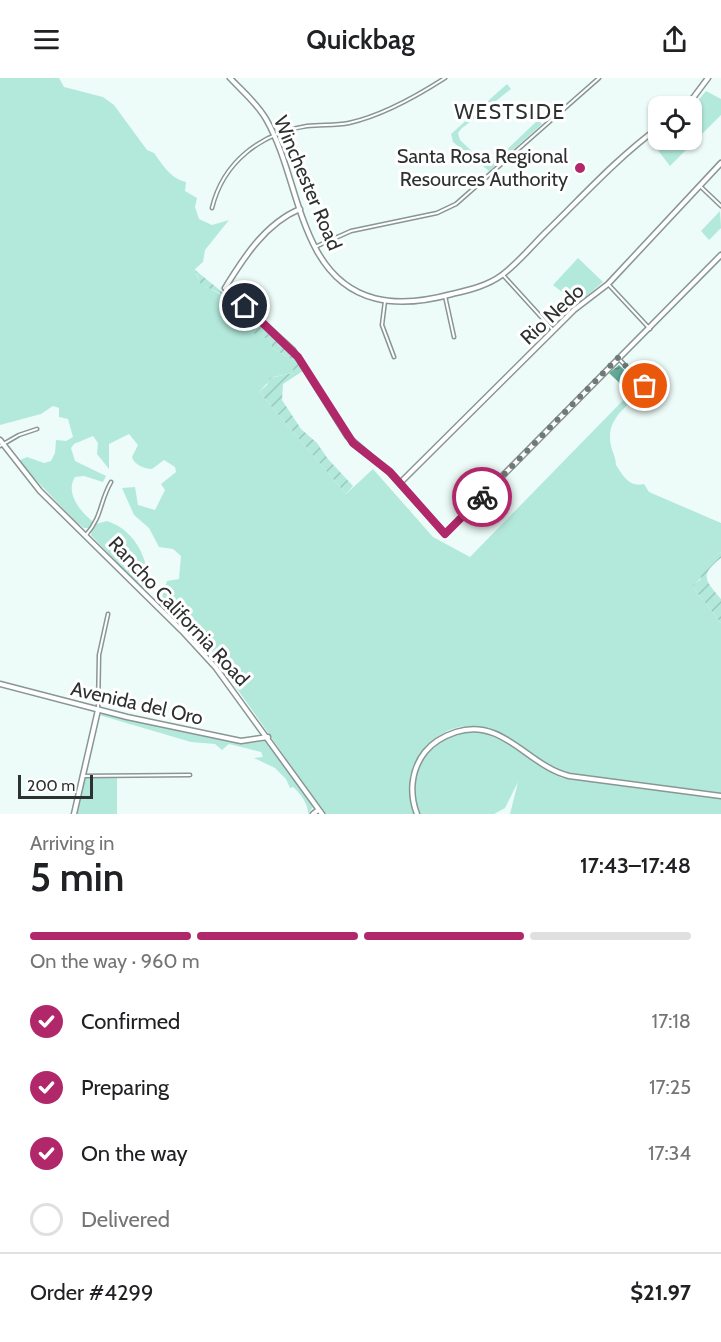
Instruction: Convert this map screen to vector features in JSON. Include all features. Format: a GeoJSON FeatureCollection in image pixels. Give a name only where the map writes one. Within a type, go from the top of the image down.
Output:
{"type":"FeatureCollection","features":[{"type":"Feature","properties":{"kind":"street","name":"Winchester Road"},"geometry":{"type":"LineString","coordinates":[[230,78],[261,110],[274,137],[315,247],[326,264],[343,282],[362,294],[385,301],[413,302],[445,296],[474,289],[503,274],[624,155],[648,136]]}},
{"type":"Feature","properties":{"kind":"street"},"geometry":{"type":"LineString","coordinates":[[212,208],[219,184],[237,160],[253,147],[307,126],[336,125],[359,120],[423,92],[445,78]]}},
{"type":"Feature","properties":{"kind":"street"},"geometry":{"type":"LineString","coordinates":[[315,247],[351,231],[437,213],[456,204],[599,78]]}},
{"type":"Feature","properties":{"kind":"street"},"geometry":{"type":"LineString","coordinates":[[694,96],[708,78]]}},
{"type":"Feature","properties":{"kind":"street","name":"Rio Nedo"},"geometry":{"type":"LineString","coordinates":[[400,483],[574,310],[608,284],[721,163]]}},
{"type":"Feature","properties":{"kind":"street"},"geometry":{"type":"LineString","coordinates":[[700,186],[721,206]]}},
{"type":"Feature","properties":{"kind":"street"},"geometry":{"type":"LineString","coordinates":[[300,209],[286,215],[269,229],[225,288],[292,350],[347,436],[400,483],[445,534],[721,255]]}},
{"type":"Feature","properties":{"kind":"street"},"geometry":{"type":"LineString","coordinates":[[503,274],[529,306],[554,330]]}},
{"type":"Feature","properties":{"kind":"street"},"geometry":{"type":"LineString","coordinates":[[608,284],[650,329]]}},
{"type":"Feature","properties":{"kind":"street"},"geometry":{"type":"LineString","coordinates":[[445,296],[454,337]]}},
{"type":"Feature","properties":{"kind":"street"},"geometry":{"type":"LineString","coordinates":[[385,301],[383,332],[394,357]]}},
{"type":"Feature","properties":{"kind":"street"},"geometry":{"type":"LineString","coordinates":[[618,358],[645,386]]}},
{"type":"Feature","properties":{"kind":"street"},"geometry":{"type":"LineString","coordinates":[[1,443],[37,429]]}},
{"type":"Feature","properties":{"kind":"street","name":"Rancho California Road"},"geometry":{"type":"LineString","coordinates":[[1,443],[40,491],[194,643],[228,682],[320,812]]}},
{"type":"Feature","properties":{"kind":"street"},"geometry":{"type":"LineString","coordinates":[[86,535],[98,521],[104,495],[111,482]]}},
{"type":"Feature","properties":{"kind":"street"},"geometry":{"type":"LineString","coordinates":[[74,814],[98,710],[99,655],[108,614]]}},
{"type":"Feature","properties":{"kind":"street","name":"Avenida del Oro"},"geometry":{"type":"LineString","coordinates":[[0,684],[98,710],[241,741],[268,737]]}},
{"type":"Feature","properties":{"kind":"street"},"geometry":{"type":"LineString","coordinates":[[417,814],[412,798],[413,782],[424,754],[447,735],[473,729],[499,734],[546,767],[568,777],[721,795]]}},
{"type":"Feature","properties":{"kind":"street"},"geometry":{"type":"LineString","coordinates":[[82,776],[190,775]]}},
{"type":"Feature","properties":{"kind":"street"},"geometry":{"type":"LineString","coordinates":[[313,814],[320,812]]}},
{"type":"Feature","properties":{"kind":"shaded area"},"geometry":{"type":"Polygon","coordinates":[[[0,78],[59,78],[64,87],[103,97],[114,105],[147,150],[154,153],[171,174],[186,182],[185,191],[197,198],[195,207],[199,219],[212,225],[229,220],[205,250],[203,262],[195,269],[202,284],[223,296],[236,308],[240,321],[247,329],[270,340],[272,348],[293,360],[293,373],[273,377],[259,392],[346,494],[373,469],[433,537],[470,557],[639,384],[645,389],[622,410],[613,423],[610,442],[616,465],[631,483],[644,484],[649,492],[721,523],[721,552],[705,563],[701,578],[692,586],[721,623],[721,793],[571,775],[497,734],[478,727],[460,727],[441,735],[422,753],[414,767],[411,798],[415,814],[325,814],[219,663],[152,598],[162,597],[167,581],[179,579],[181,556],[173,549],[159,547],[149,528],[134,515],[122,488],[135,487],[138,505],[155,510],[165,490],[161,484],[176,472],[175,467],[164,460],[152,469],[137,464],[132,457],[138,445],[129,434],[109,444],[109,469],[97,454],[98,443],[93,436],[74,444],[71,448],[75,461],[106,476],[103,482],[84,476],[75,477],[72,490],[76,504],[96,524],[107,521],[117,525],[134,540],[147,571],[146,594],[91,535],[92,528],[84,528],[75,521],[18,461],[27,457],[44,463],[51,461],[55,453],[56,440],[66,441],[73,437],[68,419],[59,417],[59,408],[53,406],[41,414],[0,425],[0,78]]]}},
{"type":"Feature","properties":{"kind":"shaded area"},"geometry":{"type":"Polygon","coordinates":[[[507,84],[511,89],[461,129],[458,133],[460,140],[479,158],[496,160],[538,120],[542,124],[489,171],[453,142],[451,134],[507,84]]]}},
{"type":"Feature","properties":{"kind":"shaded area"},"geometry":{"type":"Polygon","coordinates":[[[706,91],[721,99],[721,115],[702,134],[702,96],[706,91]]]}},
{"type":"Feature","properties":{"kind":"shaded area"},"geometry":{"type":"Polygon","coordinates":[[[658,150],[686,150],[670,166],[658,150]]]}},
{"type":"Feature","properties":{"kind":"shaded area"},"geometry":{"type":"Polygon","coordinates":[[[720,211],[721,228],[709,240],[701,231],[720,211]]]}},
{"type":"Feature","properties":{"kind":"shaded area"},"geometry":{"type":"Polygon","coordinates":[[[578,258],[603,282],[577,304],[553,285],[578,258]]]}},
{"type":"Feature","properties":{"kind":"shaded area"},"geometry":{"type":"Polygon","coordinates":[[[195,270],[248,313],[297,361],[303,371],[283,384],[282,400],[301,429],[317,443],[328,459],[353,486],[346,494],[259,392],[267,385],[270,378],[293,373],[293,360],[272,348],[270,340],[247,330],[240,321],[236,307],[223,304],[220,293],[201,285],[195,270]]]}},
{"type":"Feature","properties":{"kind":"shaded area"},"geometry":{"type":"Polygon","coordinates":[[[721,552],[721,558],[709,569],[707,578],[721,599],[721,623],[692,586],[701,579],[700,566],[721,552]]]}},
{"type":"Feature","properties":{"kind":"shaded area"},"geometry":{"type":"Polygon","coordinates":[[[105,713],[242,743],[268,741],[313,807],[308,814],[304,799],[293,787],[290,788],[286,779],[275,768],[254,758],[263,757],[261,752],[229,744],[222,750],[215,744],[191,742],[99,715],[105,713]]]}},
{"type":"Feature","properties":{"kind":"shaded area"},"geometry":{"type":"Polygon","coordinates":[[[467,731],[494,736],[562,778],[721,798],[721,814],[510,814],[518,782],[505,808],[494,814],[419,814],[415,800],[415,786],[417,773],[423,761],[441,742],[467,731]]]}},
{"type":"Feature","properties":{"kind":"shaded area"},"geometry":{"type":"Polygon","coordinates":[[[84,777],[117,778],[117,814],[76,814],[84,777]]]}},
{"type":"Feature","properties":{"kind":"water"},"geometry":{"type":"Polygon","coordinates":[[[619,365],[639,384],[630,393],[609,373],[619,365]]]}},
{"type":"Feature","properties":{"kind":"way so far"},"geometry":{"type":"LineString","coordinates":[[482,497],[618,358],[645,386]]}},
{"type":"Feature","properties":{"kind":"place","name":"Santa Rosa Regional Resources Authority"},"geometry":{"type":"Point","coordinates":[580,168]}},
{"type":"Feature","properties":{"kind":"district","name":"WESTSIDE"},"geometry":{"type":"Point","coordinates":[510,112]}},
{"type":"Feature","properties":{"kind":"route"},"geometry":{"type":"LineString","coordinates":[[245,306],[282,339],[298,357],[353,443],[390,472],[445,534],[482,497]]}}]}
